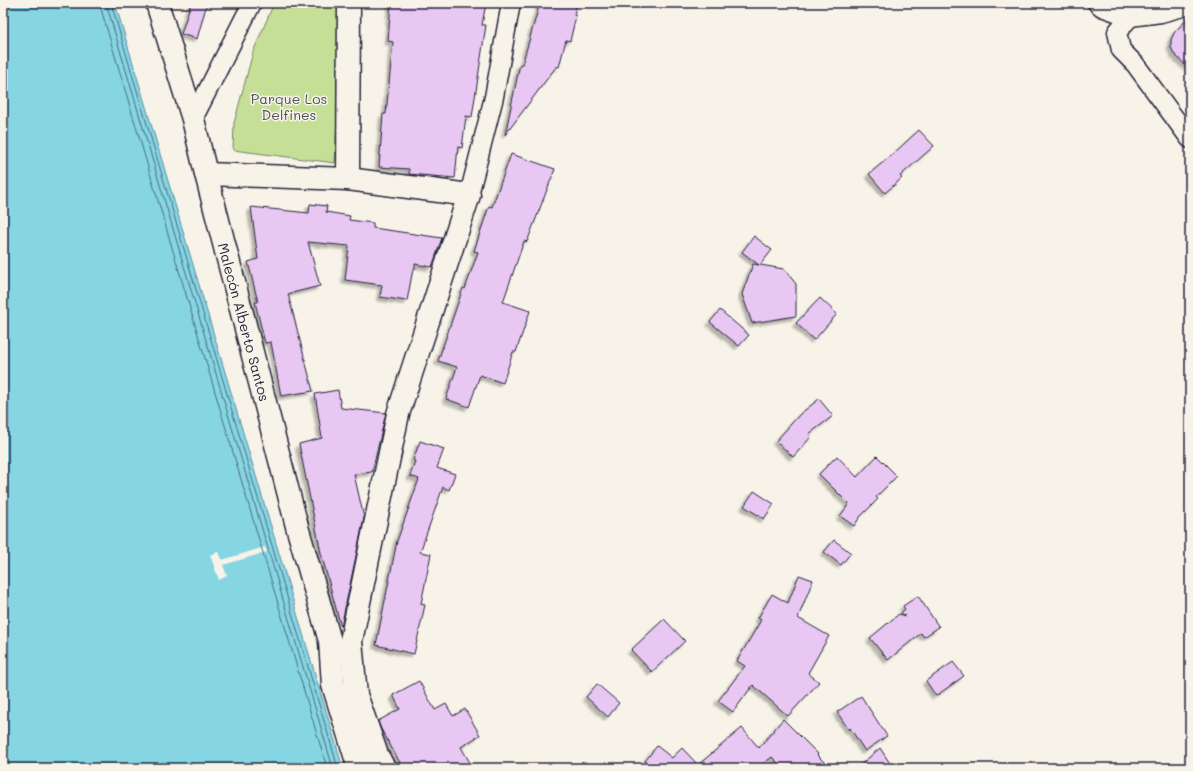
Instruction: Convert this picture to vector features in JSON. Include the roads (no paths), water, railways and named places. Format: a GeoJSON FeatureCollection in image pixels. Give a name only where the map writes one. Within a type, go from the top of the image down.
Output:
{"type":"FeatureCollection","features":[{"type":"Feature","properties":{"kind":"main road","name":"Malecón Alberto Santos"},"geometry":{"type":"LineString","coordinates":[[157,3],[193,119],[298,530],[341,641]]}},
{"type":"Feature","properties":{"kind":"main road"},"geometry":{"type":"LineString","coordinates":[[348,179],[349,3]]}},
{"type":"Feature","properties":{"kind":"main road"},"geometry":{"type":"LineString","coordinates":[[206,174],[348,179],[469,195],[398,414],[341,641],[332,685],[359,768]]}},
{"type":"Feature","properties":{"kind":"main road"},"geometry":{"type":"LineString","coordinates":[[341,641],[356,695],[377,755],[384,768]]}},
{"type":"Feature","properties":{"kind":"street"},"geometry":{"type":"LineString","coordinates":[[193,119],[252,3]]}},
{"type":"Feature","properties":{"kind":"street"},"geometry":{"type":"LineString","coordinates":[[469,195],[494,97],[511,3]]}},
{"type":"Feature","properties":{"kind":"street"},"geometry":{"type":"LineString","coordinates":[[1097,3],[1102,7],[1130,17],[1161,13],[1190,5]]}},
{"type":"Feature","properties":{"kind":"street"},"geometry":{"type":"LineString","coordinates":[[1130,17],[1118,32],[1121,50],[1135,64],[1190,139]]}},
{"type":"Feature","properties":{"kind":"water"},"geometry":{"type":"Polygon","coordinates":[[[3,3],[115,3],[343,768],[3,768],[3,3]]]}},
{"type":"Feature","properties":{"kind":"park label","name":"Parque Los Delfines"},"geometry":{"type":"Point","coordinates":[289,106]}}]}
